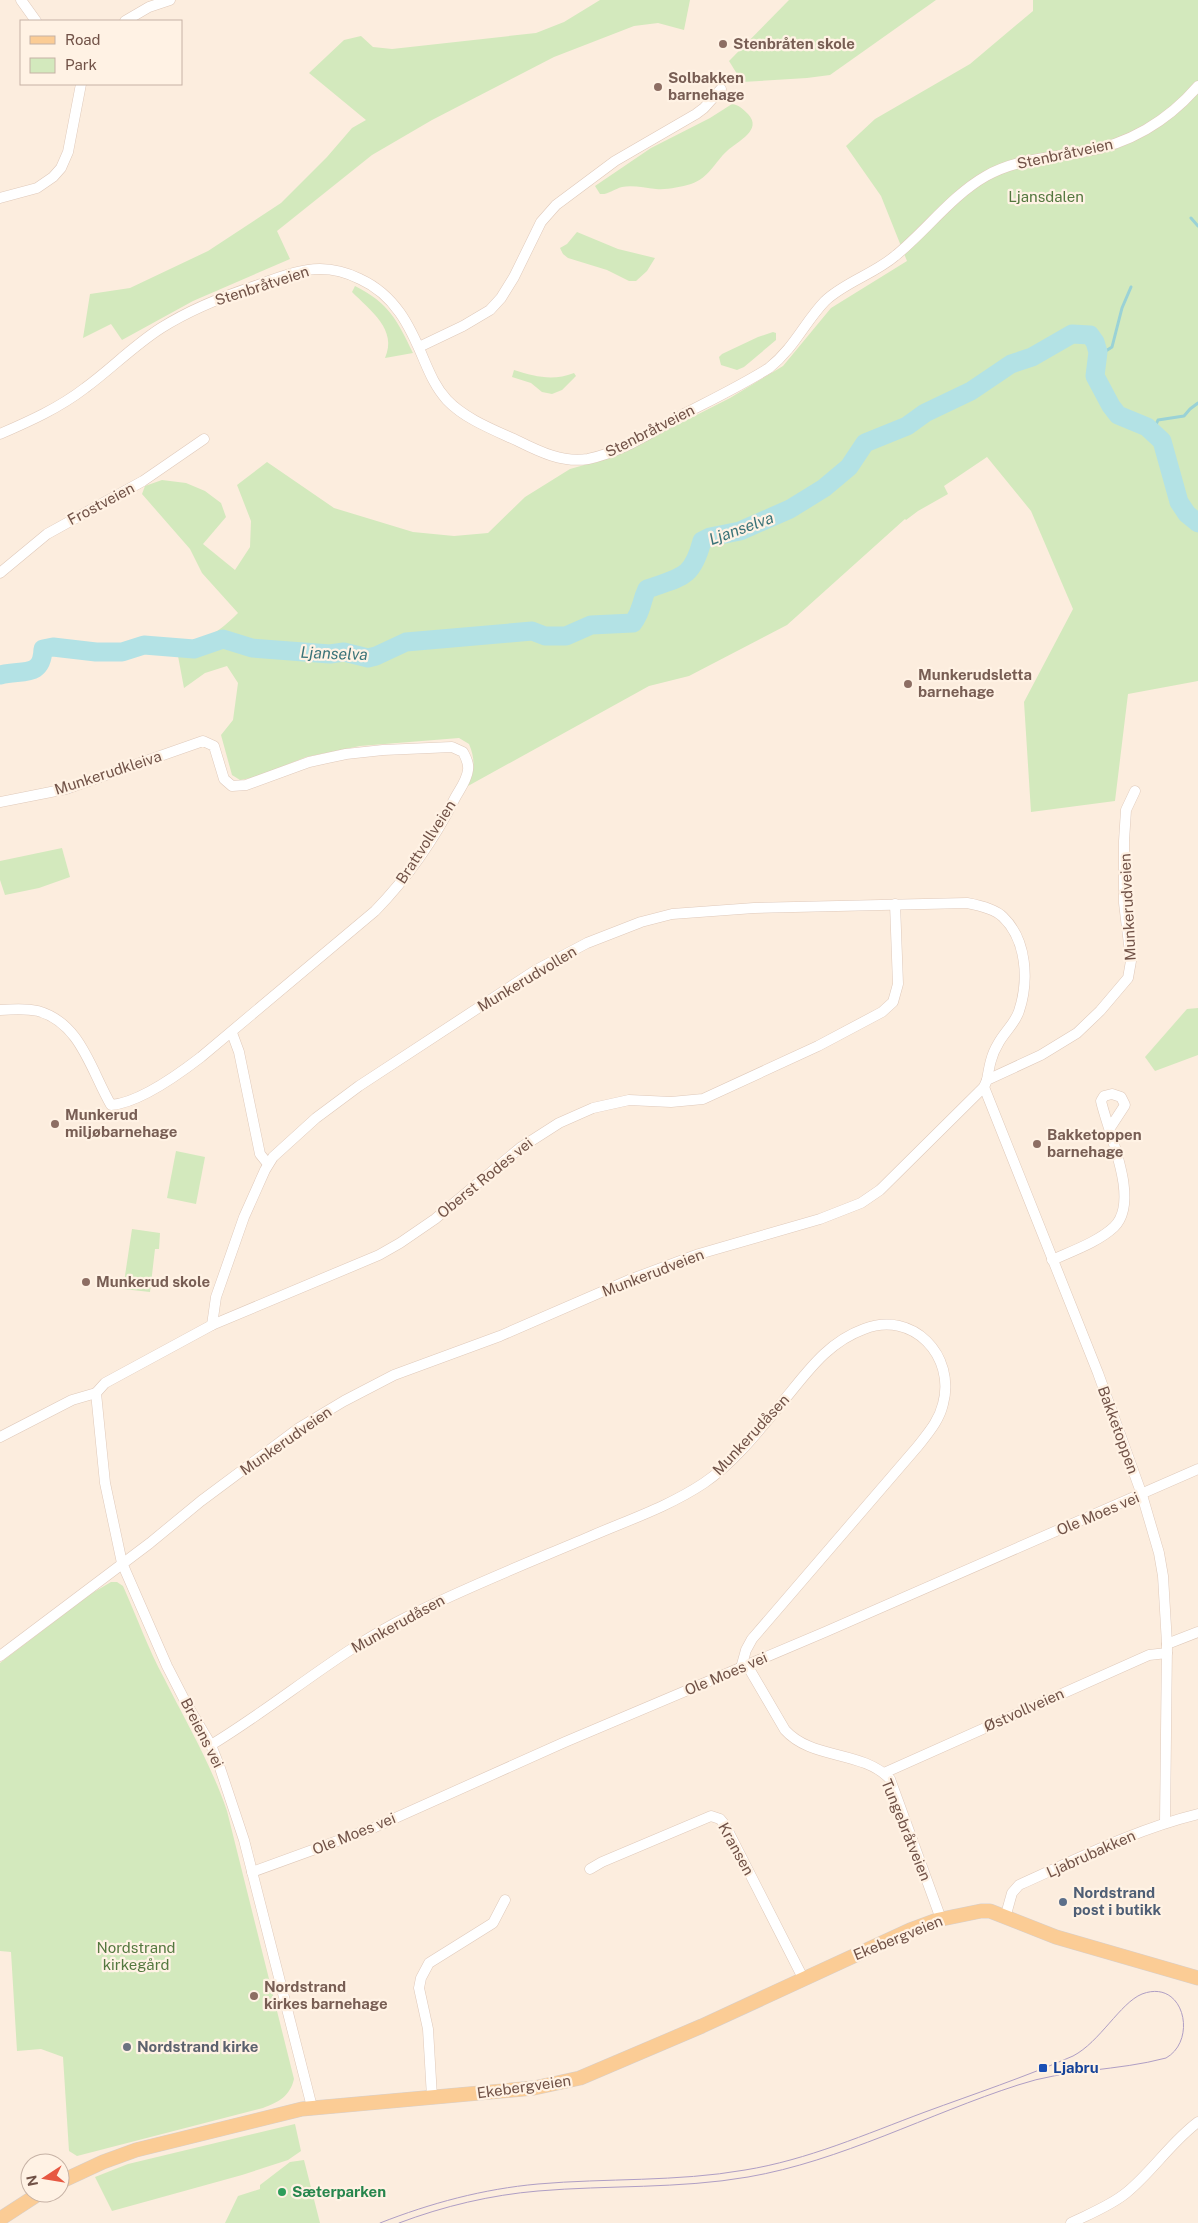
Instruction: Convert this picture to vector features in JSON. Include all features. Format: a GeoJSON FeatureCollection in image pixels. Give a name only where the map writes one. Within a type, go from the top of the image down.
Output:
{"type":"FeatureCollection","features":[{"type":"Feature","properties":{"kind":"main road","name":"Ekebergveien"},"geometry":{"type":"LineString","coordinates":[[70,2177],[103,2162],[142,2148],[312,2107],[534,2088],[580,2078],[688,2033],[803,1978],[941,1918],[965,1916],[988,1920],[1005,1918],[1077,1944],[1198,1978]]}},
{"type":"Feature","properties":{"kind":"main road"},"geometry":{"type":"LineString","coordinates":[[0,2219],[25,2203]]}},
{"type":"Feature","properties":{"kind":"street"},"geometry":{"type":"LineString","coordinates":[[22,0],[35,20]]}},
{"type":"Feature","properties":{"kind":"street"},"geometry":{"type":"LineString","coordinates":[[127,20],[149,7],[170,0]]}},
{"type":"Feature","properties":{"kind":"street"},"geometry":{"type":"LineString","coordinates":[[0,198],[38,188],[53,177],[61,168],[68,152],[82,85]]}},
{"type":"Feature","properties":{"kind":"street","name":"Stenbråtveien"},"geometry":{"type":"LineString","coordinates":[[0,434],[52,410],[70,399],[136,346],[191,311],[238,291],[306,270],[322,269],[355,276],[374,286],[398,308],[441,393],[456,408],[479,422],[530,447],[560,458],[585,459],[610,453],[769,368],[788,351],[814,315],[833,294],[894,258],[955,200],[982,179],[1015,164],[1042,157],[1091,151],[1130,138],[1165,117],[1198,86]]}},
{"type":"Feature","properties":{"kind":"street"},"geometry":{"type":"LineString","coordinates":[[419,347],[464,326],[490,310],[501,298],[514,277],[541,222],[556,205],[615,160],[696,114],[721,89]]}},
{"type":"Feature","properties":{"kind":"street","name":"Frostveien"},"geometry":{"type":"LineString","coordinates":[[0,573],[47,534],[143,481],[204,439]]}},
{"type":"Feature","properties":{"kind":"street","name":"Munkerudkleiva"},"geometry":{"type":"LineString","coordinates":[[0,802],[66,789],[124,770],[198,742],[210,743],[214,746]]}},
{"type":"Feature","properties":{"kind":"street","name":"Brattvollveien"},"geometry":{"type":"LineString","coordinates":[[0,1010],[38,1011],[57,1018],[65,1024],[79,1042],[111,1105],[122,1104],[175,1077],[232,1033],[342,940],[392,894],[416,863],[443,821],[466,777],[468,767],[463,752],[452,747],[383,750],[346,754],[310,762],[246,786],[236,787],[224,779],[214,746]]}},
{"type":"Feature","properties":{"kind":"street","name":"Munkerudveien"},"geometry":{"type":"LineString","coordinates":[[0,1656],[122,1564],[201,1501],[300,1428],[344,1401],[380,1382],[500,1336],[628,1280],[699,1254],[820,1219],[861,1203],[880,1190],[985,1084],[1041,1055],[1077,1033],[1100,1011],[1128,978],[1132,961],[1124,903],[1124,841],[1126,810],[1135,791]]}},
{"type":"Feature","properties":{"kind":"street","name":"Munkerudvollen"},"geometry":{"type":"LineString","coordinates":[[212,1325],[214,1308],[244,1217],[268,1164],[280,1149],[316,1118],[359,1086],[536,970],[587,943],[641,922],[672,914],[745,908],[895,904],[977,905],[1002,915],[1014,930],[1022,950],[1024,966],[1020,1010],[1016,1019],[997,1044],[985,1084]]}},
{"type":"Feature","properties":{"kind":"street","name":"Oberst Rodes vei"},"geometry":{"type":"LineString","coordinates":[[0,1438],[72,1400],[96,1393],[105,1383],[212,1325],[379,1255],[435,1219],[520,1148],[559,1123],[593,1108],[629,1100],[671,1102],[702,1099],[818,1046],[882,1012],[893,1002],[898,984],[895,904]]}},
{"type":"Feature","properties":{"kind":"street"},"geometry":{"type":"LineString","coordinates":[[232,1033],[239,1052],[260,1154],[268,1164]]}},
{"type":"Feature","properties":{"kind":"street","name":"Bakketoppen"},"geometry":{"type":"LineString","coordinates":[[985,1084],[1142,1495],[1160,1561],[1167,1649],[1165,1823]]}},
{"type":"Feature","properties":{"kind":"street"},"geometry":{"type":"LineString","coordinates":[[1052,1260],[1103,1235],[1112,1229],[1122,1216],[1124,1209],[1122,1179],[1110,1128]]}},
{"type":"Feature","properties":{"kind":"street","name":"Munkerudåsen"},"geometry":{"type":"LineString","coordinates":[[211,1745],[348,1652],[408,1616],[626,1523],[690,1492],[729,1462],[751,1439],[816,1361],[839,1342],[862,1329],[874,1326],[897,1326],[915,1333],[930,1344],[944,1370],[946,1380],[944,1402],[938,1418],[918,1446],[752,1639],[746,1650],[744,1667]]}},
{"type":"Feature","properties":{"kind":"street","name":"Breiens vei"},"geometry":{"type":"LineString","coordinates":[[96,1393],[105,1483],[122,1564],[171,1673],[211,1745],[244,1840],[312,2107]]}},
{"type":"Feature","properties":{"kind":"street","name":"Ole Moes vei"},"geometry":{"type":"LineString","coordinates":[[252,1872],[373,1828],[565,1742],[744,1667],[1198,1470]]}},
{"type":"Feature","properties":{"kind":"street","name":"Østvollveien"},"geometry":{"type":"LineString","coordinates":[[884,1773],[1149,1655],[1167,1649],[1198,1632]]}},
{"type":"Feature","properties":{"kind":"street","name":"Tungebråtveien"},"geometry":{"type":"LineString","coordinates":[[744,1667],[785,1730],[793,1738],[806,1746],[876,1767],[890,1779],[941,1918]]}},
{"type":"Feature","properties":{"kind":"street","name":"Ljabrubakken"},"geometry":{"type":"LineString","coordinates":[[1005,1918],[1012,1893],[1019,1886],[1165,1823],[1198,1814]]}},
{"type":"Feature","properties":{"kind":"street","name":"Kransen"},"geometry":{"type":"LineString","coordinates":[[590,1869],[695,1822],[711,1816],[720,1819],[726,1825],[803,1978]]}},
{"type":"Feature","properties":{"kind":"street"},"geometry":{"type":"LineString","coordinates":[[432,2097],[428,2029],[419,1988],[420,1978],[429,1963],[493,1923],[505,1900]]}},
{"type":"Feature","properties":{"kind":"street"},"geometry":{"type":"LineString","coordinates":[[1071,2223],[1099,2210],[1125,2194],[1175,2141],[1198,2122]]}},
{"type":"Feature","properties":{"kind":"green space"},"geometry":{"type":"Polygon","coordinates":[[[600,0],[690,0],[684,30],[658,23],[634,26],[554,57],[432,120],[372,155],[277,231],[290,259],[193,301],[122,340],[111,324],[83,338],[90,294],[130,288],[208,251],[281,203],[327,157],[352,128],[366,120],[309,73],[344,40],[361,36],[373,47],[392,49],[536,33],[564,22],[600,0]]]}},
{"type":"Feature","properties":{"kind":"green space"},"geometry":{"type":"Polygon","coordinates":[[[789,0],[936,0],[830,75],[742,82],[729,61],[789,0]]]}},
{"type":"Feature","properties":{"kind":"green space","name":"Ljansdalen"},"geometry":{"type":"Polygon","coordinates":[[[1033,0],[1198,0],[1198,681],[1128,694],[1115,801],[1031,812],[1024,702],[1073,609],[1031,511],[987,457],[944,486],[948,494],[905,519],[787,625],[689,676],[649,686],[468,786],[473,770],[473,755],[469,744],[459,738],[360,746],[306,757],[256,777],[240,780],[232,775],[221,735],[233,720],[238,683],[227,666],[205,673],[184,688],[175,640],[194,640],[210,635],[224,626],[238,613],[202,573],[190,549],[142,494],[145,486],[162,480],[186,483],[205,491],[221,503],[226,517],[203,544],[235,570],[250,547],[251,521],[237,485],[267,462],[334,508],[413,532],[454,536],[488,533],[525,497],[570,469],[616,456],[730,398],[783,366],[831,308],[907,261],[881,196],[846,146],[875,119],[970,64],[1033,11],[1033,0]]]}},
{"type":"Feature","properties":{"kind":"green space"},"geometry":{"type":"Polygon","coordinates":[[[732,104],[739,106],[748,114],[753,125],[751,130],[727,151],[702,178],[691,184],[674,188],[660,189],[626,186],[606,194],[600,194],[595,186],[651,148],[710,118],[732,104]]]}},
{"type":"Feature","properties":{"kind":"green space"},"geometry":{"type":"Polygon","coordinates":[[[577,232],[618,249],[655,258],[647,271],[636,281],[629,281],[607,270],[568,258],[563,254],[560,248],[567,244],[577,232]]]}},
{"type":"Feature","properties":{"kind":"green space"},"geometry":{"type":"Polygon","coordinates":[[[355,286],[376,299],[391,314],[413,353],[385,358],[388,338],[385,330],[374,313],[352,292],[355,286]]]}},
{"type":"Feature","properties":{"kind":"green space"},"geometry":{"type":"Polygon","coordinates":[[[773,332],[776,333],[776,340],[744,367],[737,370],[721,365],[719,357],[722,354],[773,332]]]}},
{"type":"Feature","properties":{"kind":"green space"},"geometry":{"type":"Polygon","coordinates":[[[514,370],[544,377],[559,377],[574,373],[576,376],[562,390],[552,394],[542,392],[531,383],[512,377],[514,370]]]}},
{"type":"Feature","properties":{"kind":"green space"},"geometry":{"type":"Polygon","coordinates":[[[62,848],[70,877],[39,888],[5,895],[0,880],[0,861],[62,848]]]}},
{"type":"Feature","properties":{"kind":"green space"},"geometry":{"type":"Polygon","coordinates":[[[1198,1008],[1198,1055],[1155,1071],[1145,1057],[1187,1009],[1198,1008]]]}},
{"type":"Feature","properties":{"kind":"green space"},"geometry":{"type":"Polygon","coordinates":[[[176,1151],[205,1157],[196,1204],[167,1198],[176,1151]]]}},
{"type":"Feature","properties":{"kind":"green space"},"geometry":{"type":"Polygon","coordinates":[[[132,1229],[160,1233],[159,1249],[155,1249],[150,1292],[123,1289],[132,1229]]]}},
{"type":"Feature","properties":{"kind":"green space","name":"Nordstrand kirkegård"},"geometry":{"type":"Polygon","coordinates":[[[111,1582],[117,1582],[123,1586],[153,1656],[198,1743],[221,1794],[227,1811],[294,2079],[290,2090],[283,2098],[263,2108],[77,2156],[69,2151],[63,2057],[41,2049],[17,2051],[11,1952],[0,1951],[0,1663],[89,1595],[111,1582]]]}},
{"type":"Feature","properties":{"kind":"green space"},"geometry":{"type":"Polygon","coordinates":[[[295,2124],[301,2151],[288,2160],[242,2175],[112,2211],[95,2177],[128,2164],[295,2124]]]}},
{"type":"Feature","properties":{"kind":"green space","name":"Sæterparken"},"geometry":{"type":"Polygon","coordinates":[[[304,2160],[320,2223],[225,2223],[238,2196],[260,2189],[260,2185],[290,2162],[304,2160]]]}},
{"type":"Feature","properties":{"kind":"waterway"},"geometry":{"type":"LineString","coordinates":[[1191,218],[1198,226]]}},
{"type":"Feature","properties":{"kind":"waterway"},"geometry":{"type":"LineString","coordinates":[[1098,356],[1112,347],[1122,308],[1131,287]]}},
{"type":"Feature","properties":{"kind":"waterway","name":"Ljanselva"},"geometry":{"type":"LineString","coordinates":[[0,675],[34,669],[39,665],[43,649],[53,647],[96,652],[122,652],[144,645],[194,649],[223,639],[252,648],[330,654],[344,652],[368,658],[406,642],[532,631],[545,636],[566,636],[591,625],[633,623],[647,589],[684,575],[694,563],[702,541],[710,537],[740,531],[790,509],[824,488],[849,467],[865,443],[907,426],[925,413],[971,391],[1011,364],[1032,357],[1072,334],[1090,335],[1095,342],[1098,352],[1095,376],[1118,415],[1147,427],[1162,441],[1179,502],[1187,514],[1198,523]]}},
{"type":"Feature","properties":{"kind":"waterway"},"geometry":{"type":"LineString","coordinates":[[1153,432],[1158,420],[1184,416],[1198,403]]}},
{"type":"Feature","properties":{"kind":"tram line"},"geometry":{"type":"LineString","coordinates":[[380,2223],[438,2203],[497,2189],[564,2182],[719,2174],[791,2160],[1018,2078],[1073,2056],[1092,2042],[1126,2006],[1142,1994],[1156,1991],[1168,1995],[1176,2002],[1182,2013],[1184,2026],[1182,2038],[1176,2049],[1166,2058],[1054,2076],[1018,2085],[851,2149],[783,2170],[722,2181],[564,2189],[503,2195],[433,2211],[399,2223]]}},
{"type":"Feature","properties":{"kind":"place","name":"Stenbråten skole"},"geometry":{"type":"Point","coordinates":[723,44]}},
{"type":"Feature","properties":{"kind":"place","name":"Solbakken barnehage"},"geometry":{"type":"Point","coordinates":[658,87]}},
{"type":"Feature","properties":{"kind":"place","name":"Munkerudsletta barnehage"},"geometry":{"type":"Point","coordinates":[908,684]}},
{"type":"Feature","properties":{"kind":"place","name":"Munkerud miljøbarnehage"},"geometry":{"type":"Point","coordinates":[55,1124]}},
{"type":"Feature","properties":{"kind":"place","name":"Bakketoppen barnehage"},"geometry":{"type":"Point","coordinates":[1037,1144]}},
{"type":"Feature","properties":{"kind":"place","name":"Munkerud skole"},"geometry":{"type":"Point","coordinates":[86,1282]}},
{"type":"Feature","properties":{"kind":"place","name":"Nordstrand post i butikk"},"geometry":{"type":"Point","coordinates":[1063,1902]}},
{"type":"Feature","properties":{"kind":"place","name":"Nordstrand kirkes barnehage"},"geometry":{"type":"Point","coordinates":[254,1996]}},
{"type":"Feature","properties":{"kind":"place","name":"Nordstrand kirke"},"geometry":{"type":"Point","coordinates":[127,2047]}},
{"type":"Feature","properties":{"kind":"place","name":"Ljabru"},"geometry":{"type":"Point","coordinates":[1043,2068]}},
{"type":"Feature","properties":{"kind":"place","name":"Sæterparken"},"geometry":{"type":"Point","coordinates":[282,2192]}}]}
